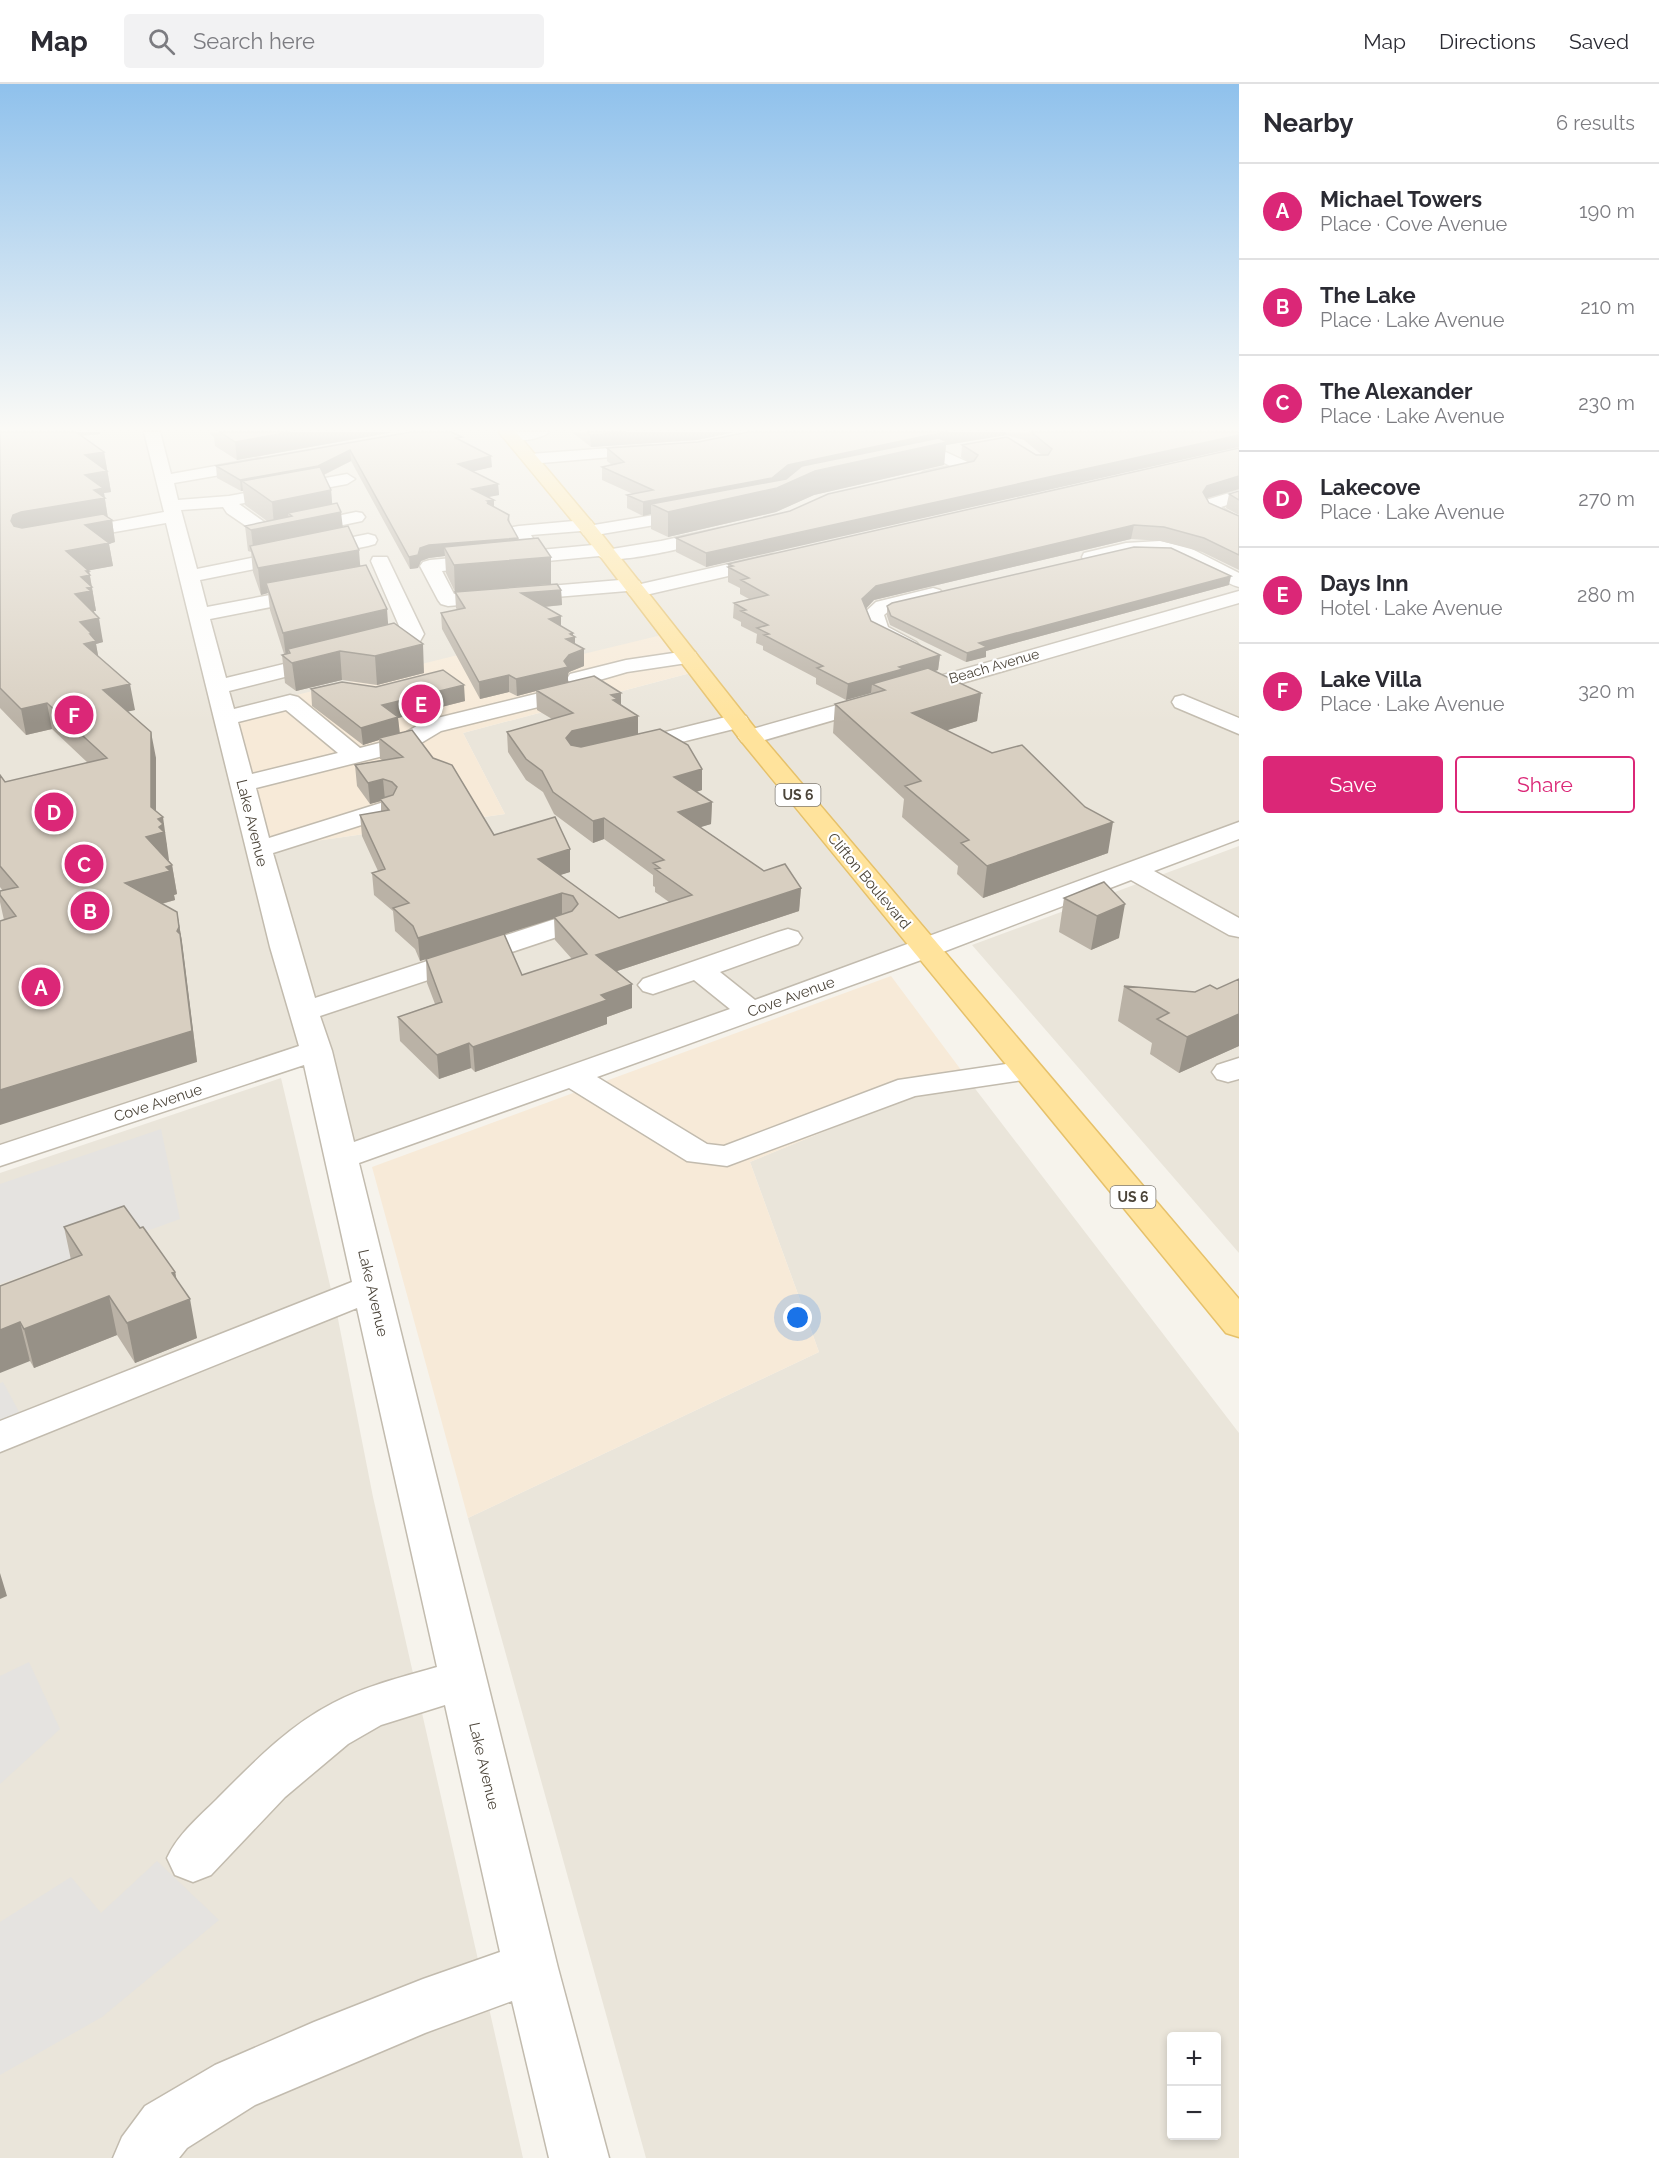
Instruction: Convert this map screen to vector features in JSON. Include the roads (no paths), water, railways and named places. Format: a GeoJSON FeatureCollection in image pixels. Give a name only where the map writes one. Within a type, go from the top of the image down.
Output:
{"type":"FeatureCollection","features":[{"type":"Feature","properties":{"kind":"main road","name":"Clifton Boulevard"},"geometry":{"type":"LineString","coordinates":[[588,529],[744,729],[1026,1071],[1239,1324]]}},
{"type":"Feature","properties":{"kind":"street"},"geometry":{"type":"LineString","coordinates":[[48,538],[90,529]]}},
{"type":"Feature","properties":{"kind":"street","name":"Lake Avenue"},"geometry":{"type":"LineString","coordinates":[[177,529],[284,947],[310,1031],[342,1158],[531,1968],[579,2158]]}},
{"type":"Feature","properties":{"kind":"street"},"geometry":{"type":"LineString","coordinates":[[262,529],[271,535],[372,547]]}},
{"type":"Feature","properties":{"kind":"street"},"geometry":{"type":"LineString","coordinates":[[534,556],[519,531],[569,529]]}},
{"type":"Feature","properties":{"kind":"street"},"geometry":{"type":"LineString","coordinates":[[735,529],[661,547],[606,553],[427,558],[450,608],[635,588],[787,556]]}},
{"type":"Feature","properties":{"kind":"street"},"geometry":{"type":"LineString","coordinates":[[1076,560],[1150,545],[1188,554],[1239,581]]}},
{"type":"Feature","properties":{"kind":"street"},"geometry":{"type":"LineString","coordinates":[[189,576],[372,547]]}},
{"type":"Feature","properties":{"kind":"street"},"geometry":{"type":"LineString","coordinates":[[364,583],[372,547]]}},
{"type":"Feature","properties":{"kind":"street"},"geometry":{"type":"LineString","coordinates":[[217,687],[412,639],[414,634],[372,547]]}},
{"type":"Feature","properties":{"kind":"street"},"geometry":{"type":"LineString","coordinates":[[199,615],[331,590]]}},
{"type":"Feature","properties":{"kind":"street"},"geometry":{"type":"LineString","coordinates":[[924,654],[879,631],[873,614],[883,606],[951,590]]}},
{"type":"Feature","properties":{"kind":"street","name":"Beach Avenue"},"geometry":{"type":"LineString","coordinates":[[603,754],[744,729],[967,674],[1239,597]]}},
{"type":"Feature","properties":{"kind":"street"},"geometry":{"type":"LineString","coordinates":[[244,794],[357,756],[403,744],[433,726],[591,687],[578,679],[626,666],[687,657]]}},
{"type":"Feature","properties":{"kind":"street"},"geometry":{"type":"LineString","coordinates":[[945,663],[967,674]]}},
{"type":"Feature","properties":{"kind":"street"},"geometry":{"type":"LineString","coordinates":[[225,718],[301,700],[357,756]]}},
{"type":"Feature","properties":{"kind":"street"},"geometry":{"type":"LineString","coordinates":[[1184,702],[1239,727]]}},
{"type":"Feature","properties":{"kind":"street"},"geometry":{"type":"LineString","coordinates":[[244,794],[375,773]]}},
{"type":"Feature","properties":{"kind":"street"},"geometry":{"type":"LineString","coordinates":[[259,849],[384,810]]}},
{"type":"Feature","properties":{"kind":"street","name":"Cove Avenue"},"geometry":{"type":"LineString","coordinates":[[342,1158],[925,949],[1132,870],[1233,837]]}},
{"type":"Feature","properties":{"kind":"street"},"geometry":{"type":"LineString","coordinates":[[1132,870],[1239,929]]}},
{"type":"Feature","properties":{"kind":"street","name":"Cove Avenue"},"geometry":{"type":"LineString","coordinates":[[0,1156],[562,926]]}},
{"type":"Feature","properties":{"kind":"street"},"geometry":{"type":"LineString","coordinates":[[653,985],[788,938]]}},
{"type":"Feature","properties":{"kind":"street"},"geometry":{"type":"LineString","coordinates":[[698,969],[751,1011]]}},
{"type":"Feature","properties":{"kind":"street"},"geometry":{"type":"LineString","coordinates":[[572,1076],[699,1154],[727,1156],[909,1087],[1026,1071]]}},
{"type":"Feature","properties":{"kind":"street"},"geometry":{"type":"LineString","coordinates":[[0,1437],[371,1288]]}},
{"type":"Feature","properties":{"kind":"street"},"geometry":{"type":"LineString","coordinates":[[193,1858],[273,1779],[332,1728],[351,1717],[464,1679]]}},
{"type":"Feature","properties":{"kind":"street"},"geometry":{"type":"LineString","coordinates":[[143,2158],[166,2127],[235,2085],[412,2010],[531,1968]]}},
{"type":"Feature","properties":{"kind":"place","name":"Days Inn"},"geometry":{"type":"Point","coordinates":[421,704]}},
{"type":"Feature","properties":{"kind":"place","name":"Lake Villa"},"geometry":{"type":"Point","coordinates":[74,715]}},
{"type":"Feature","properties":{"kind":"place","name":"Lakecove"},"geometry":{"type":"Point","coordinates":[54,812]}},
{"type":"Feature","properties":{"kind":"place","name":"The Alexander"},"geometry":{"type":"Point","coordinates":[84,864]}},
{"type":"Feature","properties":{"kind":"place","name":"The Lake"},"geometry":{"type":"Point","coordinates":[90,911]}},
{"type":"Feature","properties":{"kind":"place","name":"Michael Towers"},"geometry":{"type":"Point","coordinates":[41,987]}}]}
